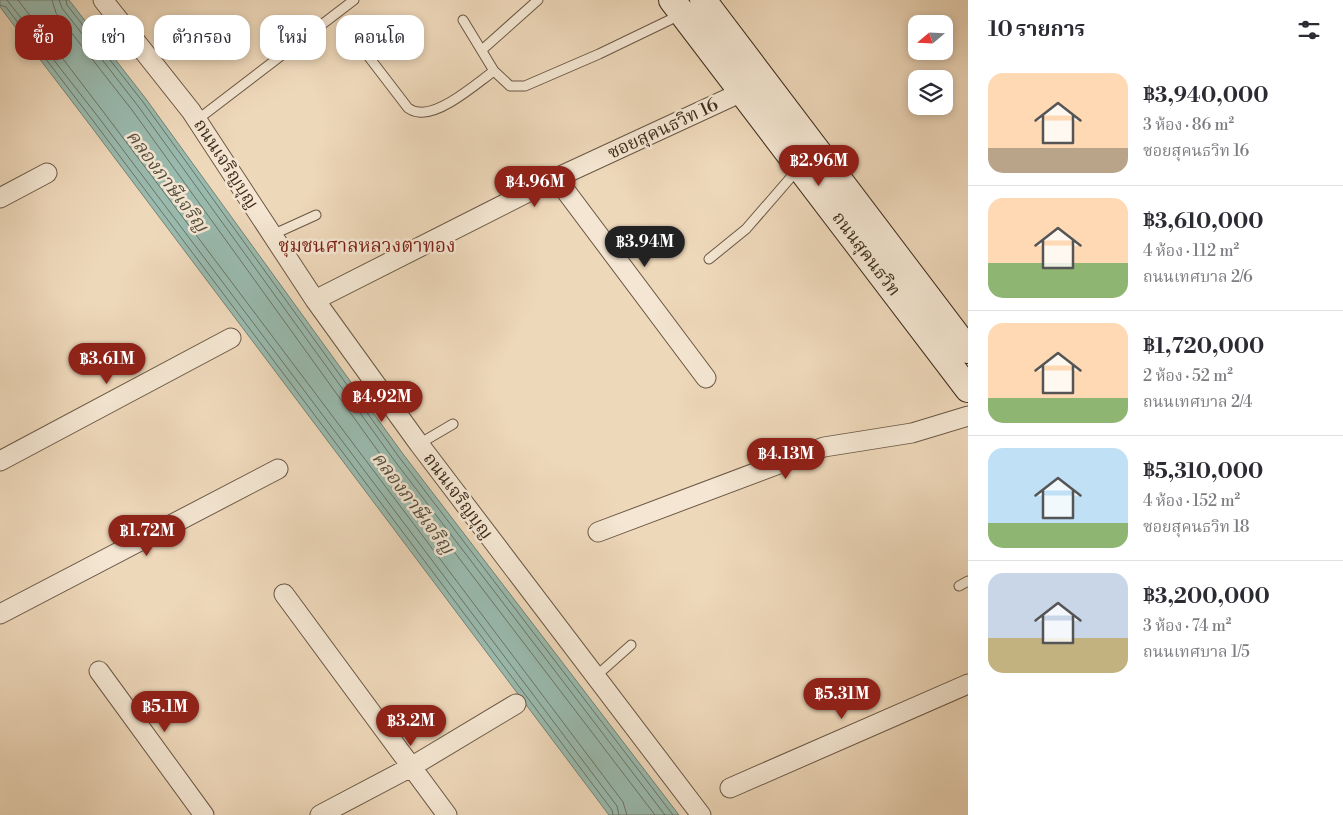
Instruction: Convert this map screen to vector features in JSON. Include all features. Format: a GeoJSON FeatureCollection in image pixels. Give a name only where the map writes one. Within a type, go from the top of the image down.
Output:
{"type":"FeatureCollection","features":[{"type":"Feature","properties":{"kind":"main road","name":"ถนนสุคนธวิท"},"geometry":{"type":"LineString","coordinates":[[692,5],[742,92],[968,389]]}},
{"type":"Feature","properties":{"kind":"main road","name":"ถนนสุคนธวิท"},"geometry":{"type":"LineString","coordinates":[[692,5],[968,350]]}},
{"type":"Feature","properties":{"kind":"street","name":"ถนนเจริญบุญ"},"geometry":{"type":"LineString","coordinates":[[102,0],[197,120],[315,300],[419,444],[701,815]]}},
{"type":"Feature","properties":{"kind":"street","name":"ซอยสุคนธวิท 16"},"geometry":{"type":"LineString","coordinates":[[315,300],[556,178],[742,92]]}},
{"type":"Feature","properties":{"kind":"street"},"geometry":{"type":"LineString","coordinates":[[0,198],[47,174]]}},
{"type":"Feature","properties":{"kind":"street"},"geometry":{"type":"LineString","coordinates":[[556,178],[706,378]]}},
{"type":"Feature","properties":{"kind":"street"},"geometry":{"type":"LineString","coordinates":[[0,461],[231,338]]}},
{"type":"Feature","properties":{"kind":"street"},"geometry":{"type":"LineString","coordinates":[[598,532],[824,448],[912,433],[968,416]]}},
{"type":"Feature","properties":{"kind":"street"},"geometry":{"type":"LineString","coordinates":[[0,614],[278,470]]}},
{"type":"Feature","properties":{"kind":"street"},"geometry":{"type":"LineString","coordinates":[[284,594],[447,815]]}},
{"type":"Feature","properties":{"kind":"street"},"geometry":{"type":"LineString","coordinates":[[100,671],[204,815]]}},
{"type":"Feature","properties":{"kind":"street"},"geometry":{"type":"LineString","coordinates":[[730,788],[968,684]]}},
{"type":"Feature","properties":{"kind":"street"},"geometry":{"type":"LineString","coordinates":[[320,815],[412,767],[516,704]]}},
{"type":"Feature","properties":{"kind":"lane"},"geometry":{"type":"LineString","coordinates":[[197,120],[354,0]]}},
{"type":"Feature","properties":{"kind":"lane"},"geometry":{"type":"LineString","coordinates":[[483,49],[538,0]]}},
{"type":"Feature","properties":{"kind":"lane"},"geometry":{"type":"LineString","coordinates":[[463,20],[483,49],[494,71],[510,86],[525,86],[599,54],[692,5]]}},
{"type":"Feature","properties":{"kind":"lane"},"geometry":{"type":"LineString","coordinates":[[371,60],[408,108],[419,112],[433,110],[448,103],[494,71]]}},
{"type":"Feature","properties":{"kind":"lane"},"geometry":{"type":"LineString","coordinates":[[708,259],[746,229],[800,167]]}},
{"type":"Feature","properties":{"kind":"lane"},"geometry":{"type":"LineString","coordinates":[[272,235],[316,215]]}},
{"type":"Feature","properties":{"kind":"lane"},"geometry":{"type":"LineString","coordinates":[[419,444],[453,424]]}},
{"type":"Feature","properties":{"kind":"lane"},"geometry":{"type":"LineString","coordinates":[[958,586],[968,581]]}},
{"type":"Feature","properties":{"kind":"lane"},"geometry":{"type":"LineString","coordinates":[[595,677],[631,645]]}},
{"type":"Feature","properties":{"kind":"water","name":"คลองภาษีเจริญ"},"geometry":{"type":"Polygon","coordinates":[[[0,0],[69,0],[82,17],[82,60],[116,60],[146,99],[403,454],[679,815],[609,815],[40,60],[72,60],[72,15],[15,15],[15,27],[0,7],[0,0]]]}},
{"type":"Feature","properties":{"kind":"district","name":"ชุมชนศาลหลวงตาทอง"},"geometry":{"type":"Point","coordinates":[367,246]}}]}
